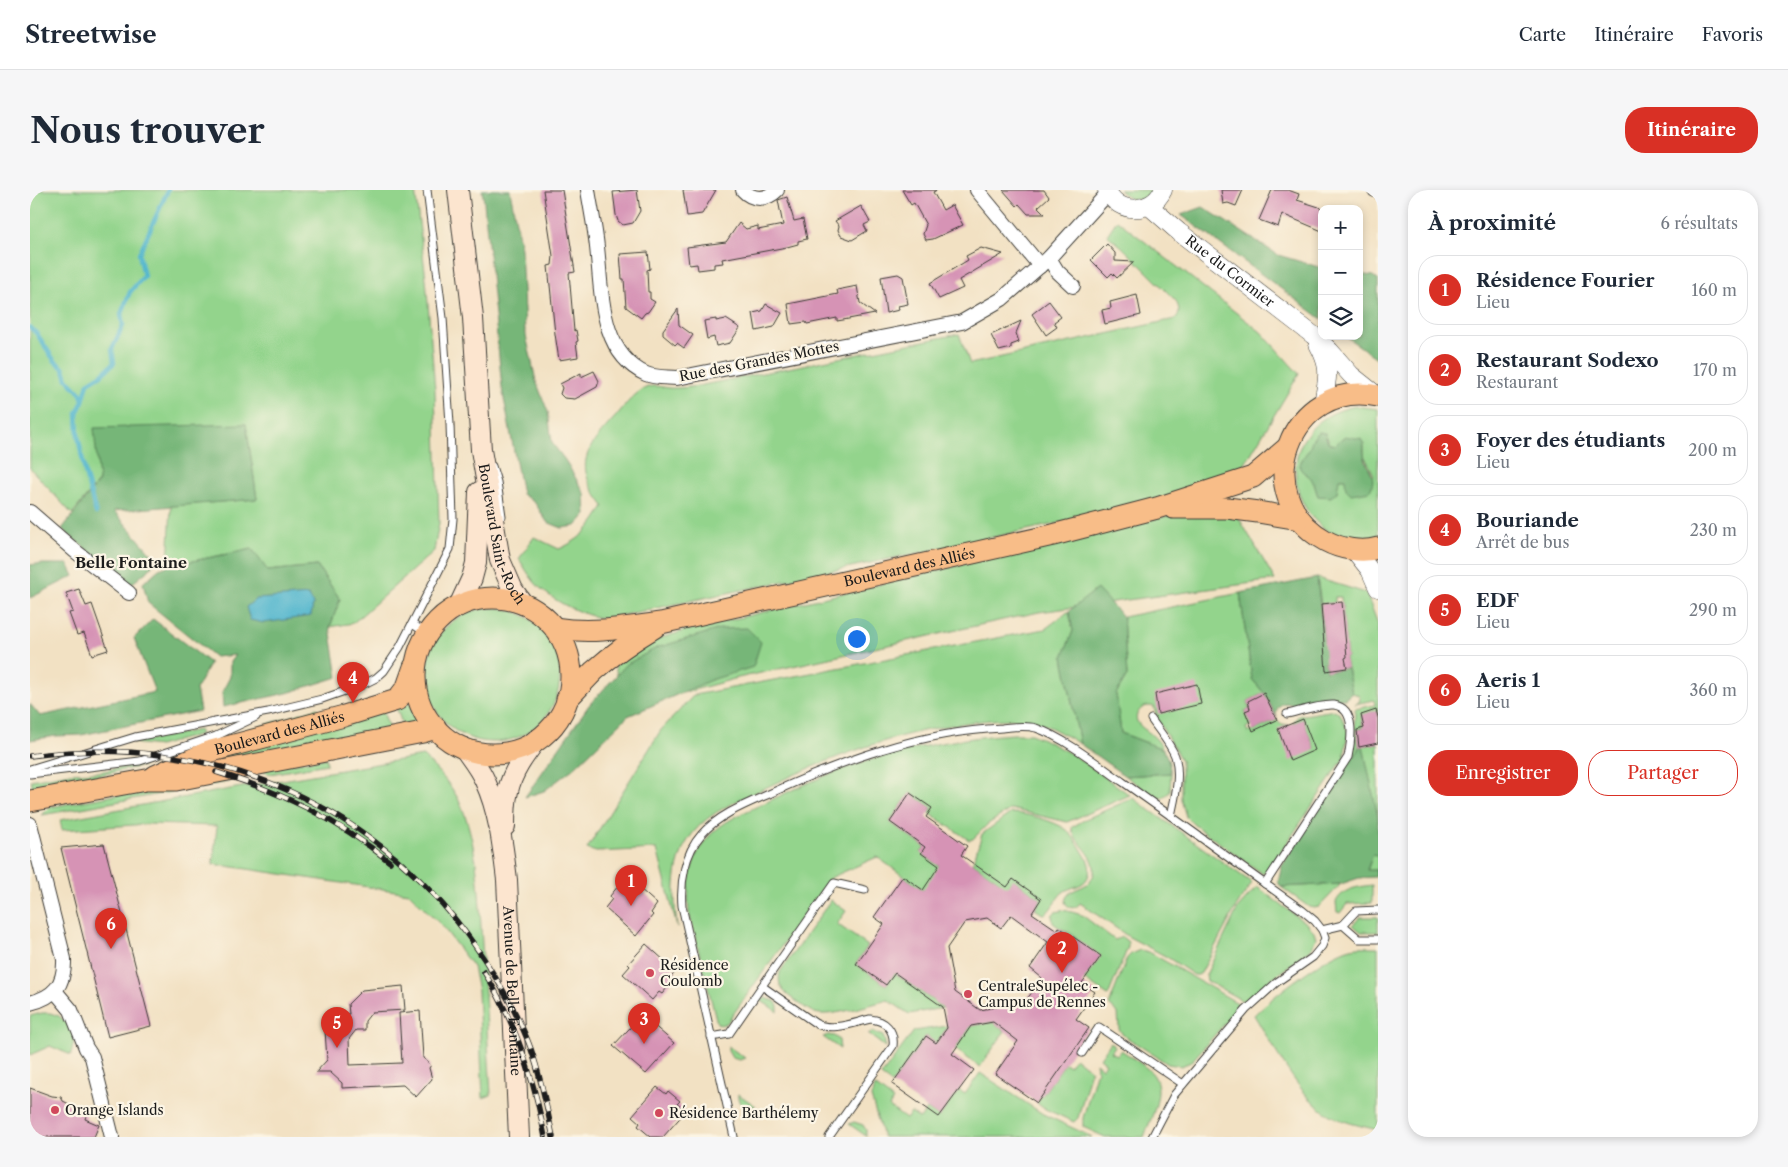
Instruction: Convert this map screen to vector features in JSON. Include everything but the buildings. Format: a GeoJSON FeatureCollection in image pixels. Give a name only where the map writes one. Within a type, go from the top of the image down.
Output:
{"type":"FeatureCollection","features":[{"type":"Feature","properties":{"kind":"main road","name":"Boulevard Saint-Roch"},"geometry":{"type":"LineString","coordinates":[[458,190],[473,318],[481,450],[476,563],[472,578],[459,606]]}},
{"type":"Feature","properties":{"kind":"main road"},"geometry":{"type":"LineString","coordinates":[[1377,396],[1358,394],[1340,397],[1323,404],[1307,416],[1295,431],[1287,448],[1283,473],[1287,497],[1299,519],[1314,535],[1333,545],[1354,550],[1378,548]]}},
{"type":"Feature","properties":{"kind":"main road","name":"Boulevard des Alliés"},"geometry":{"type":"LineString","coordinates":[[555,628],[585,632],[661,623],[1053,535],[1157,508],[1253,477],[1287,448]]}},
{"type":"Feature","properties":{"kind":"main road","name":"Boulevard Saint-Roch"},"geometry":{"type":"LineString","coordinates":[[481,450],[500,560],[513,590],[523,604]]}},
{"type":"Feature","properties":{"kind":"main road","name":"Boulevard des Alliés"},"geometry":{"type":"LineString","coordinates":[[1157,508],[1227,508],[1299,519]]}},
{"type":"Feature","properties":{"kind":"main road"},"geometry":{"type":"LineString","coordinates":[[491,598],[511,600],[523,604],[535,610],[555,628],[563,641],[568,655],[570,685],[567,700],[555,722],[536,740],[513,751],[488,753],[464,748],[444,736],[436,728],[426,715],[420,701],[416,685],[416,670],[420,629],[438,621],[459,606],[471,601],[491,598]]}},
{"type":"Feature","properties":{"kind":"main road","name":"Boulevard des Alliés"},"geometry":{"type":"LineString","coordinates":[[567,700],[610,657],[661,623]]}},
{"type":"Feature","properties":{"kind":"main road","name":"Boulevard des Alliés"},"geometry":{"type":"LineString","coordinates":[[146,780],[208,752],[397,700],[407,687],[418,654]]}},
{"type":"Feature","properties":{"kind":"main road","name":"Boulevard des Alliés"},"geometry":{"type":"LineString","coordinates":[[30,801],[146,780],[176,780],[415,734],[436,728]]}},
{"type":"Feature","properties":{"kind":"main road","name":"Avenue de Belle Fontaine"},"geometry":{"type":"LineString","coordinates":[[503,846],[507,792],[515,772],[536,740]]}},
{"type":"Feature","properties":{"kind":"main road","name":"Avenue de Belle Fontaine"},"geometry":{"type":"LineString","coordinates":[[464,748],[485,780],[492,796],[503,846],[507,880],[519,1137]]}},
{"type":"Feature","properties":{"kind":"street","name":"Rue des Grandes Mottes"},"geometry":{"type":"LineString","coordinates":[[588,190],[604,316],[615,345],[633,365],[648,374],[677,378],[962,322],[1002,299],[1045,262],[1108,192]]}},
{"type":"Feature","properties":{"kind":"street"},"geometry":{"type":"LineString","coordinates":[[743,190],[748,195],[761,199],[774,194],[777,190]]}},
{"type":"Feature","properties":{"kind":"street"},"geometry":{"type":"LineString","coordinates":[[977,190],[1045,262],[1073,286]]}},
{"type":"Feature","properties":{"kind":"street"},"geometry":{"type":"LineString","coordinates":[[1108,192],[1113,200],[1126,208],[1134,209],[1149,206],[1163,190]]}},
{"type":"Feature","properties":{"kind":"street"},"geometry":{"type":"LineString","coordinates":[[1374,190],[1378,191]]}},
{"type":"Feature","properties":{"kind":"street","name":"Rue du Cormier"},"geometry":{"type":"LineString","coordinates":[[1149,206],[1179,232],[1313,335],[1351,375],[1377,396]]}},
{"type":"Feature","properties":{"kind":"street","name":"Rue du Cormier"},"geometry":{"type":"LineString","coordinates":[[1313,335],[1324,354],[1328,373],[1323,404]]}},
{"type":"Feature","properties":{"kind":"street"},"geometry":{"type":"LineString","coordinates":[[30,512],[75,551],[130,593]]}},
{"type":"Feature","properties":{"kind":"street"},"geometry":{"type":"LineString","coordinates":[[1354,550],[1370,570],[1378,588]]}},
{"type":"Feature","properties":{"kind":"street"},"geometry":{"type":"LineString","coordinates":[[30,824],[64,959],[62,976],[54,991],[48,997],[30,1003]]}},
{"type":"Feature","properties":{"kind":"street"},"geometry":{"type":"LineString","coordinates":[[54,991],[71,1010],[86,1048],[92,1057],[112,1137]]}},
{"type":"Feature","properties":{"kind":"lane"},"geometry":{"type":"LineString","coordinates":[[30,769],[135,737],[266,712],[322,699],[362,686],[384,671],[400,647],[420,629],[450,549],[453,519],[450,424],[443,318],[427,190]]}},
{"type":"Feature","properties":{"kind":"lane","name":"Boulevard Saint-Roch"},"geometry":{"type":"LineString","coordinates":[[481,450],[494,470],[503,520]]}},
{"type":"Feature","properties":{"kind":"lane","name":"Boulevard Saint-Roch"},"geometry":{"type":"LineString","coordinates":[[509,559],[513,578],[523,604]]}},
{"type":"Feature","properties":{"kind":"lane"},"geometry":{"type":"LineString","coordinates":[[1265,884],[1348,757],[1350,747],[1351,726],[1345,710],[1340,707],[1327,706],[1287,714]]}},
{"type":"Feature","properties":{"kind":"lane"},"geometry":{"type":"LineString","coordinates":[[30,774],[140,761],[216,736],[266,712]]}},
{"type":"Feature","properties":{"kind":"lane"},"geometry":{"type":"LineString","coordinates":[[1151,719],[1169,745],[1176,760],[1177,786],[1171,816]]}},
{"type":"Feature","properties":{"kind":"lane"},"geometry":{"type":"LineString","coordinates":[[734,1137],[683,913],[682,882],[690,854],[702,833],[719,820],[758,799],[833,766],[895,745],[970,731],[1027,727],[1039,730],[1079,751],[1171,816],[1315,920],[1325,938],[1319,951],[1277,982],[1246,1010],[1174,1095],[1152,1137]]}},
{"type":"Feature","properties":{"kind":"lane"},"geometry":{"type":"LineString","coordinates":[[711,1037],[729,1034],[834,883],[864,890]]}},
{"type":"Feature","properties":{"kind":"lane"},"geometry":{"type":"LineString","coordinates":[[1322,930],[1343,925],[1356,911],[1378,910]]}},
{"type":"Feature","properties":{"kind":"lane"},"geometry":{"type":"LineString","coordinates":[[1343,925],[1359,939],[1378,939]]}},
{"type":"Feature","properties":{"kind":"lane"},"geometry":{"type":"LineString","coordinates":[[762,986],[820,1026],[834,1027],[876,1019],[884,1023],[890,1030],[893,1040],[892,1046],[829,1137]]}},
{"type":"Feature","properties":{"kind":"lane"},"geometry":{"type":"LineString","coordinates":[[1082,1053],[1099,1027],[1183,1084]]}},
{"type":"Feature","properties":{"kind":"green space"},"geometry":{"type":"Polygon","coordinates":[[[30,190],[415,190],[426,279],[435,390],[439,523],[434,551],[353,623],[330,627],[340,599],[317,566],[267,571],[252,549],[168,566],[171,506],[257,499],[246,424],[99,481],[72,514],[30,468],[30,190]]]}},
{"type":"Feature","properties":{"kind":"green space"},"geometry":{"type":"Polygon","coordinates":[[[482,190],[510,190],[521,249],[525,331],[536,381],[548,412],[552,443],[565,460],[585,494],[586,515],[576,526],[562,528],[547,522],[535,503],[522,494],[502,388],[482,190]]]}},
{"type":"Feature","properties":{"kind":"green space"},"geometry":{"type":"Polygon","coordinates":[[[1119,190],[1158,190],[1144,200],[1130,199],[1119,190]]]}},
{"type":"Feature","properties":{"kind":"green space"},"geometry":{"type":"Polygon","coordinates":[[[1203,207],[1278,255],[1318,267],[1318,316],[1181,215],[1203,207]]]}},
{"type":"Feature","properties":{"kind":"green space"},"geometry":{"type":"Polygon","coordinates":[[[1117,220],[1261,332],[1299,374],[1243,467],[1210,489],[1055,524],[604,619],[570,608],[554,599],[534,582],[519,559],[534,537],[559,549],[580,537],[595,520],[604,506],[588,479],[585,468],[586,457],[597,438],[627,403],[635,395],[648,387],[684,388],[698,386],[959,334],[970,364],[1175,319],[1179,310],[1176,301],[1121,246],[1107,235],[1117,220]]]}},
{"type":"Feature","properties":{"kind":"green space"},"geometry":{"type":"Polygon","coordinates":[[[1363,275],[1373,276],[1378,280],[1378,359],[1351,340],[1363,340],[1363,275]]]}},
{"type":"Feature","properties":{"kind":"green space"},"geometry":{"type":"Polygon","coordinates":[[[1356,406],[1378,409],[1378,537],[1349,539],[1325,529],[1308,511],[1298,488],[1296,463],[1304,438],[1324,418],[1356,406]],[[1319,432],[1301,461],[1302,471],[1312,478],[1318,496],[1337,492],[1338,479],[1374,475],[1364,455],[1364,443],[1345,436],[1334,445],[1328,443],[1328,438],[1319,432]]]}},
{"type":"Feature","properties":{"kind":"green space"},"geometry":{"type":"Polygon","coordinates":[[[246,424],[257,499],[114,511],[155,558],[151,568],[129,586],[62,529],[99,481],[94,428],[246,424]]]}},
{"type":"Feature","properties":{"kind":"green space"},"geometry":{"type":"Polygon","coordinates":[[[1319,432],[1325,433],[1328,443],[1334,445],[1345,436],[1361,439],[1365,459],[1373,480],[1370,491],[1351,494],[1346,489],[1345,479],[1339,479],[1337,492],[1331,497],[1318,496],[1312,480],[1301,470],[1300,465],[1312,440],[1319,432]]]}},
{"type":"Feature","properties":{"kind":"green space"},"geometry":{"type":"Polygon","coordinates":[[[1217,504],[1236,513],[1275,580],[1039,612],[738,678],[624,709],[615,665],[651,641],[684,631],[1217,504]]]}},
{"type":"Feature","properties":{"kind":"green space"},"geometry":{"type":"Polygon","coordinates":[[[252,549],[268,571],[317,566],[340,599],[330,627],[338,677],[287,693],[223,707],[222,692],[230,677],[230,662],[235,655],[215,657],[148,603],[143,583],[159,569],[168,566],[252,549]]]}},
{"type":"Feature","properties":{"kind":"green space"},"geometry":{"type":"Polygon","coordinates":[[[68,564],[74,576],[30,598],[30,565],[68,564]]]}},
{"type":"Feature","properties":{"kind":"green space"},"geometry":{"type":"Polygon","coordinates":[[[1317,578],[1366,593],[1378,624],[1378,716],[1376,711],[1361,715],[1363,728],[1357,730],[1359,747],[1355,756],[1351,757],[1354,748],[1355,709],[1375,705],[1374,700],[1355,704],[1360,701],[1359,695],[1352,693],[1345,658],[1347,657],[1341,597],[1335,597],[1335,603],[1321,604],[1317,578]]]}},
{"type":"Feature","properties":{"kind":"green space"},"geometry":{"type":"Polygon","coordinates":[[[1317,578],[1324,641],[1331,660],[1325,662],[1326,671],[1347,668],[1352,693],[1345,699],[1332,699],[1296,708],[1289,704],[1282,704],[1277,710],[1277,718],[1264,693],[1252,679],[1240,593],[1317,578]]]}},
{"type":"Feature","properties":{"kind":"green space"},"geometry":{"type":"Polygon","coordinates":[[[1097,589],[1123,617],[1127,676],[1116,694],[1121,733],[1163,749],[1168,759],[1171,773],[1125,776],[1080,744],[1063,657],[1073,631],[1069,611],[1097,589]]]}},
{"type":"Feature","properties":{"kind":"green space"},"geometry":{"type":"Polygon","coordinates":[[[1240,593],[1252,679],[1264,693],[1248,701],[1250,709],[1245,711],[1251,725],[1246,728],[1248,732],[1277,720],[1282,724],[1289,725],[1315,750],[1303,719],[1292,724],[1298,716],[1335,710],[1341,715],[1348,732],[1344,758],[1271,867],[1263,874],[1186,817],[1181,799],[1181,760],[1157,719],[1154,707],[1142,708],[1136,719],[1163,749],[1121,733],[1116,694],[1127,676],[1123,617],[1240,593]]]}},
{"type":"Feature","properties":{"kind":"green space"},"geometry":{"type":"Polygon","coordinates":[[[493,608],[518,614],[540,628],[554,650],[560,675],[554,700],[540,722],[518,736],[493,742],[468,736],[446,722],[432,700],[426,675],[432,650],[446,628],[468,614],[493,608]]]}},
{"type":"Feature","properties":{"kind":"green space"},"geometry":{"type":"Polygon","coordinates":[[[1069,611],[1073,631],[1063,657],[1080,744],[1054,729],[1032,721],[1007,719],[980,721],[928,730],[880,742],[786,778],[717,812],[693,833],[681,854],[678,866],[675,890],[677,927],[657,849],[596,852],[587,849],[661,730],[694,695],[1045,629],[1069,611]]]}},
{"type":"Feature","properties":{"kind":"green space"},"geometry":{"type":"Polygon","coordinates":[[[153,619],[210,663],[196,689],[200,711],[81,735],[30,740],[30,704],[40,716],[155,692],[134,638],[153,619]]]}},
{"type":"Feature","properties":{"kind":"green space"},"geometry":{"type":"Polygon","coordinates":[[[747,628],[761,642],[753,667],[711,680],[628,716],[574,768],[544,791],[525,797],[589,705],[627,664],[656,648],[720,629],[747,628]]]}},
{"type":"Feature","properties":{"kind":"green space"},"geometry":{"type":"Polygon","coordinates":[[[411,703],[422,726],[404,729],[396,707],[411,703]]]}},
{"type":"Feature","properties":{"kind":"green space"},"geometry":{"type":"Polygon","coordinates":[[[317,708],[320,718],[227,737],[317,708]]]}},
{"type":"Feature","properties":{"kind":"green space"},"geometry":{"type":"Polygon","coordinates":[[[383,711],[390,732],[241,764],[210,755],[383,711]]]}},
{"type":"Feature","properties":{"kind":"green space"},"geometry":{"type":"Polygon","coordinates":[[[199,730],[201,734],[159,746],[132,743],[199,730]]]}},
{"type":"Feature","properties":{"kind":"green space"},"geometry":{"type":"Polygon","coordinates":[[[1014,734],[1031,734],[1043,739],[1075,756],[1130,795],[1067,822],[1011,809],[988,824],[973,839],[969,840],[929,813],[932,808],[910,793],[890,822],[925,847],[921,853],[947,872],[923,890],[877,857],[830,878],[727,1023],[721,1025],[717,1023],[688,904],[690,876],[693,866],[700,849],[711,834],[726,822],[743,813],[804,785],[852,766],[901,752],[939,744],[1014,734]]]}},
{"type":"Feature","properties":{"kind":"green space"},"geometry":{"type":"Polygon","coordinates":[[[1378,743],[1378,823],[1363,746],[1378,743]]]}},
{"type":"Feature","properties":{"kind":"green space"},"geometry":{"type":"Polygon","coordinates":[[[1363,746],[1378,818],[1378,856],[1373,854],[1367,870],[1376,870],[1376,877],[1359,878],[1341,884],[1281,887],[1278,882],[1282,865],[1351,757],[1355,756],[1359,747],[1363,746]]]}},
{"type":"Feature","properties":{"kind":"green space"},"geometry":{"type":"Polygon","coordinates":[[[423,756],[445,780],[458,799],[468,823],[475,857],[480,909],[491,1095],[483,1098],[478,991],[473,967],[443,927],[409,893],[213,864],[217,826],[148,824],[62,830],[60,820],[236,788],[423,756]]]}},
{"type":"Feature","properties":{"kind":"green space"},"geometry":{"type":"Polygon","coordinates":[[[326,758],[327,764],[270,774],[257,769],[326,758]]]}},
{"type":"Feature","properties":{"kind":"green space"},"geometry":{"type":"Polygon","coordinates":[[[132,765],[143,766],[33,789],[31,780],[70,773],[99,772],[132,765]]]}},
{"type":"Feature","properties":{"kind":"green space"},"geometry":{"type":"Polygon","coordinates":[[[1171,773],[1170,792],[1162,798],[1156,797],[1125,776],[1171,773]]]}},
{"type":"Feature","properties":{"kind":"green space"},"geometry":{"type":"Polygon","coordinates":[[[210,778],[228,782],[42,815],[50,807],[210,778]]]}},
{"type":"Feature","properties":{"kind":"green space"},"geometry":{"type":"Polygon","coordinates":[[[1133,798],[1252,883],[1236,907],[1201,973],[1198,975],[1194,975],[1167,957],[1129,937],[1080,903],[1072,908],[1065,902],[1070,893],[1084,886],[1092,879],[1094,873],[1092,859],[1076,838],[1072,827],[1133,798]]]}},
{"type":"Feature","properties":{"kind":"green space"},"geometry":{"type":"Polygon","coordinates":[[[1011,813],[1040,818],[1067,830],[1080,846],[1089,864],[1090,870],[1086,881],[1062,893],[1045,914],[1035,909],[1041,899],[1013,879],[1004,892],[1001,883],[973,863],[982,834],[1011,813]]]}},
{"type":"Feature","properties":{"kind":"green space"},"geometry":{"type":"Polygon","coordinates":[[[1373,854],[1378,856],[1378,874],[1376,874],[1376,870],[1367,871],[1373,854]]]}},
{"type":"Feature","properties":{"kind":"green space"},"geometry":{"type":"Polygon","coordinates":[[[1341,884],[1319,907],[1314,908],[1309,907],[1281,887],[1341,884]]]}},
{"type":"Feature","properties":{"kind":"green space"},"geometry":{"type":"Polygon","coordinates":[[[1372,885],[1372,903],[1347,904],[1340,913],[1337,912],[1336,902],[1339,897],[1351,889],[1372,885]]]}},
{"type":"Feature","properties":{"kind":"green space"},"geometry":{"type":"Polygon","coordinates":[[[1257,887],[1307,924],[1314,931],[1316,938],[1310,950],[1262,986],[1245,1002],[1207,981],[1206,975],[1238,908],[1257,887]]]}},
{"type":"Feature","properties":{"kind":"green space"},"geometry":{"type":"Polygon","coordinates":[[[831,900],[846,911],[837,924],[868,946],[856,964],[886,985],[895,973],[943,1008],[909,1014],[888,1000],[840,1012],[822,1014],[809,1010],[785,993],[780,984],[780,972],[831,900]]]}},
{"type":"Feature","properties":{"kind":"green space"},"geometry":{"type":"Polygon","coordinates":[[[1065,910],[1082,915],[1115,940],[1122,937],[1128,942],[1128,947],[1108,996],[1084,979],[1100,956],[1053,923],[1052,915],[1055,912],[1065,910]]]}},
{"type":"Feature","properties":{"kind":"green space"},"geometry":{"type":"Polygon","coordinates":[[[1360,917],[1378,917],[1378,932],[1361,932],[1353,925],[1360,917]]]}},
{"type":"Feature","properties":{"kind":"green space"},"geometry":{"type":"Polygon","coordinates":[[[1378,947],[1378,1130],[1342,1120],[1319,1108],[1308,1097],[1288,1070],[1254,1015],[1286,987],[1328,958],[1351,948],[1378,947]]]}},
{"type":"Feature","properties":{"kind":"green space"},"geometry":{"type":"Polygon","coordinates":[[[1140,950],[1149,952],[1241,1005],[1191,1062],[1181,1066],[1168,1064],[1123,1035],[1119,1029],[1118,1013],[1109,1005],[1127,958],[1140,950]]]}},
{"type":"Feature","properties":{"kind":"green space"},"geometry":{"type":"Polygon","coordinates":[[[765,998],[775,1001],[778,1006],[778,1012],[760,1000],[765,998]]]}},
{"type":"Feature","properties":{"kind":"green space"},"geometry":{"type":"Polygon","coordinates":[[[42,1013],[59,1016],[71,1025],[75,1035],[71,1055],[50,1046],[30,1055],[30,1016],[42,1013]]]}},
{"type":"Feature","properties":{"kind":"green space"},"geometry":{"type":"Polygon","coordinates":[[[993,1022],[1005,1031],[980,1067],[955,1049],[971,1026],[993,1022]]]}},
{"type":"Feature","properties":{"kind":"green space"},"geometry":{"type":"Polygon","coordinates":[[[947,1026],[936,1043],[926,1036],[892,1084],[881,1076],[914,1031],[947,1026]]]}},
{"type":"Feature","properties":{"kind":"green space"},"geometry":{"type":"Polygon","coordinates":[[[873,1032],[883,1036],[885,1047],[868,1034],[873,1032]]]}},
{"type":"Feature","properties":{"kind":"green space"},"geometry":{"type":"Polygon","coordinates":[[[828,1035],[834,1036],[839,1040],[840,1049],[823,1037],[828,1035]]]}},
{"type":"Feature","properties":{"kind":"green space"},"geometry":{"type":"Polygon","coordinates":[[[1111,1042],[1115,1046],[1111,1052],[1117,1055],[1121,1050],[1136,1060],[1150,1071],[1158,1086],[1154,1112],[1144,1137],[1105,1137],[1083,1127],[1083,1118],[1097,1070],[1096,1063],[1102,1068],[1106,1063],[1100,1058],[1111,1042]]]}},
{"type":"Feature","properties":{"kind":"green space"},"geometry":{"type":"Polygon","coordinates":[[[728,1046],[745,1058],[740,1060],[732,1058],[728,1051],[728,1046]]]}},
{"type":"Feature","properties":{"kind":"green space"},"geometry":{"type":"Polygon","coordinates":[[[1075,1058],[1091,1070],[1078,1118],[1074,1122],[1043,1108],[1037,1103],[1065,1063],[1069,1066],[1075,1058]]]}},
{"type":"Feature","properties":{"kind":"green space"},"geometry":{"type":"Polygon","coordinates":[[[980,1073],[1043,1114],[1092,1137],[883,1137],[871,1097],[875,1086],[893,1100],[889,1107],[906,1119],[911,1113],[920,1119],[927,1109],[939,1117],[959,1090],[965,1094],[980,1073]]]}},
{"type":"Feature","properties":{"kind":"green space"},"geometry":{"type":"Polygon","coordinates":[[[738,1094],[756,1106],[743,1106],[739,1101],[738,1094]]]}},
{"type":"Feature","properties":{"kind":"green space"},"geometry":{"type":"Polygon","coordinates":[[[854,1122],[863,1125],[866,1130],[866,1136],[849,1124],[854,1122]]]}},
{"type":"Feature","properties":{"kind":"water"},"geometry":{"type":"Polygon","coordinates":[[[309,595],[313,604],[311,616],[264,623],[250,620],[246,607],[256,599],[309,595]]]}},
{"type":"Feature","properties":{"kind":"waterway"},"geometry":{"type":"LineString","coordinates":[[96,513],[85,473],[78,436],[77,413],[83,401],[88,383],[101,375],[114,363],[112,349],[123,325],[121,314],[130,292],[144,276],[139,254],[168,190]]}},
{"type":"Feature","properties":{"kind":"waterway"},"geometry":{"type":"LineString","coordinates":[[30,327],[37,334],[54,360],[64,369],[67,379],[81,394],[83,400]]}},
{"type":"Feature","properties":{"kind":"railway"},"geometry":{"type":"LineString","coordinates":[[30,756],[97,751],[163,755],[227,768],[287,790],[344,820],[396,858],[443,905],[484,959],[510,1002],[535,1060],[553,1137]]}},
{"type":"Feature","properties":{"kind":"railway"},"geometry":{"type":"LineString","coordinates":[[216,772],[263,788],[308,808],[350,833],[390,862]]}},
{"type":"Feature","properties":{"kind":"railway"},"geometry":{"type":"LineString","coordinates":[[484,972],[505,1011],[522,1052],[541,1115],[545,1137]]}},
{"type":"Feature","properties":{"kind":"place","name":"Bouriande"},"geometry":{"type":"Point","coordinates":[353,703]}},
{"type":"Feature","properties":{"kind":"place","name":"Résidence Fourier"},"geometry":{"type":"Point","coordinates":[631,906]}},
{"type":"Feature","properties":{"kind":"place","name":"Aeris 1"},"geometry":{"type":"Point","coordinates":[111,949]}},
{"type":"Feature","properties":{"kind":"place","name":"Résidence Coulomb"},"geometry":{"type":"Point","coordinates":[650,973]}},
{"type":"Feature","properties":{"kind":"place","name":"Restaurant Sodexo"},"geometry":{"type":"Point","coordinates":[1062,973]}},
{"type":"Feature","properties":{"kind":"place","name":"CentraleSupélec - Campus de Rennes"},"geometry":{"type":"Point","coordinates":[968,994]}},
{"type":"Feature","properties":{"kind":"place","name":"Foyer des étudiants"},"geometry":{"type":"Point","coordinates":[644,1044]}},
{"type":"Feature","properties":{"kind":"place","name":"EDF"},"geometry":{"type":"Point","coordinates":[337,1048]}},
{"type":"Feature","properties":{"kind":"place","name":"Orange Islands"},"geometry":{"type":"Point","coordinates":[55,1110]}},
{"type":"Feature","properties":{"kind":"place","name":"Résidence Barthélemy"},"geometry":{"type":"Point","coordinates":[659,1113]}},
{"type":"Feature","properties":{"kind":"district","name":"Belle Fontaine"},"geometry":{"type":"Point","coordinates":[131,563]}}]}
